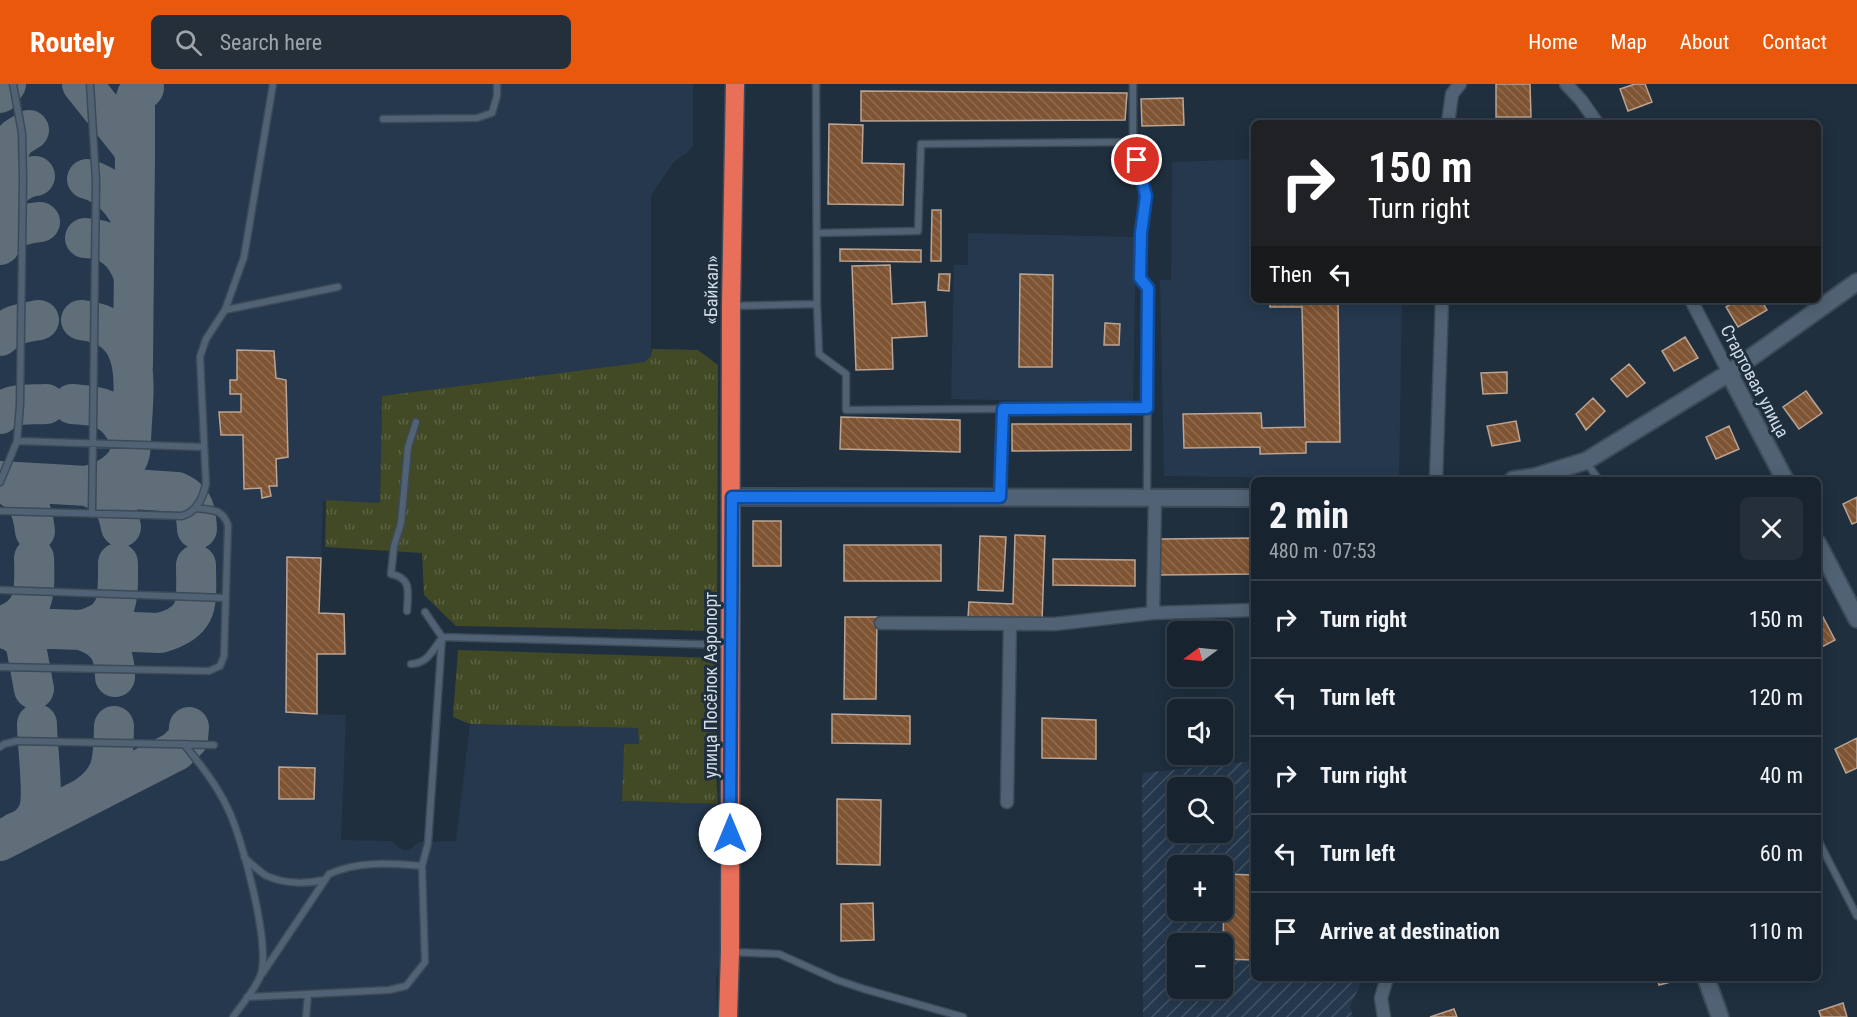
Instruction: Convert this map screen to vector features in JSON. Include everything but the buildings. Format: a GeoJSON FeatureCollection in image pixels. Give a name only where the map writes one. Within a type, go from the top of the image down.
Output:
{"type":"FeatureCollection","features":[{"type":"Feature","properties":{"kind":"highway","name":"«Байкал»"},"geometry":{"type":"LineString","coordinates":[[732,497],[731,306],[735,84]]}},
{"type":"Feature","properties":{"kind":"highway","name":"улица Посёлок Аэропорт"},"geometry":{"type":"LineString","coordinates":[[728,1017],[732,497]]}},
{"type":"Feature","properties":{"kind":"main road"},"geometry":{"type":"LineString","coordinates":[[1538,477],[1586,461],[1729,373],[1857,282]]}},
{"type":"Feature","properties":{"kind":"main road","name":"Стартовая улица"},"geometry":{"type":"LineString","coordinates":[[1729,373],[1783,477]]}},
{"type":"Feature","properties":{"kind":"main road"},"geometry":{"type":"LineString","coordinates":[[732,497],[1251,498]]}},
{"type":"Feature","properties":{"kind":"main road"},"geometry":{"type":"LineString","coordinates":[[1821,550],[1857,619]]}},
{"type":"Feature","properties":{"kind":"main road"},"geometry":{"type":"LineString","coordinates":[[1707,981],[1720,1017]]}},
{"type":"Feature","properties":{"kind":"street"},"geometry":{"type":"LineString","coordinates":[[1448,120],[1452,94],[1460,84]]}},
{"type":"Feature","properties":{"kind":"street"},"geometry":{"type":"LineString","coordinates":[[1566,84],[1595,120]]}},
{"type":"Feature","properties":{"kind":"street"},"geometry":{"type":"LineString","coordinates":[[1437,477],[1442,303]]}},
{"type":"Feature","properties":{"kind":"street","name":"Стартовая улица"},"geometry":{"type":"LineString","coordinates":[[1693,303],[1729,373]]}},
{"type":"Feature","properties":{"kind":"street"},"geometry":{"type":"LineString","coordinates":[[1151,498],[1153,613]]}},
{"type":"Feature","properties":{"kind":"street"},"geometry":{"type":"LineString","coordinates":[[881,623],[1055,624],[1153,613],[1251,610]]}},
{"type":"Feature","properties":{"kind":"street"},"geometry":{"type":"LineString","coordinates":[[1007,802],[1010,624]]}},
{"type":"Feature","properties":{"kind":"street"},"geometry":{"type":"LineString","coordinates":[[1384,1017],[1381,998],[1386,981]]}},
{"type":"Feature","properties":{"kind":"lane"},"geometry":{"type":"LineString","coordinates":[[0,482],[17,441],[20,405],[22,133],[13,84]]}},
{"type":"Feature","properties":{"kind":"lane"},"geometry":{"type":"LineString","coordinates":[[90,84],[96,181],[92,514]]}},
{"type":"Feature","properties":{"kind":"lane"},"geometry":{"type":"LineString","coordinates":[[0,511],[182,516],[189,514],[203,498],[206,484],[200,357],[206,339],[225,310],[244,257],[273,84]]}},
{"type":"Feature","properties":{"kind":"lane"},"geometry":{"type":"LineString","coordinates":[[382,119],[477,118],[492,113],[497,96],[497,84]]}},
{"type":"Feature","properties":{"kind":"lane"},"geometry":{"type":"LineString","coordinates":[[816,84],[819,354],[846,374],[846,410],[1147,408]]}},
{"type":"Feature","properties":{"kind":"lane"},"geometry":{"type":"LineString","coordinates":[[1133,84],[1133,142],[1146,196],[1141,233],[1140,278],[1148,288],[1147,408],[1151,498]]}},
{"type":"Feature","properties":{"kind":"lane"},"geometry":{"type":"LineString","coordinates":[[818,233],[918,231],[921,144],[1133,142]]}},
{"type":"Feature","properties":{"kind":"lane"},"geometry":{"type":"LineString","coordinates":[[225,310],[338,287]]}},
{"type":"Feature","properties":{"kind":"lane"},"geometry":{"type":"LineString","coordinates":[[731,306],[817,304]]}},
{"type":"Feature","properties":{"kind":"lane"},"geometry":{"type":"LineString","coordinates":[[1000,497],[1003,409]]}},
{"type":"Feature","properties":{"kind":"lane"},"geometry":{"type":"LineString","coordinates":[[407,611],[408,592],[405,580],[390,574],[394,546],[401,523],[408,447],[416,422]]}},
{"type":"Feature","properties":{"kind":"lane"},"geometry":{"type":"LineString","coordinates":[[17,441],[204,447]]}},
{"type":"Feature","properties":{"kind":"lane"},"geometry":{"type":"LineString","coordinates":[[1586,461],[1597,477]]}},
{"type":"Feature","properties":{"kind":"lane"},"geometry":{"type":"LineString","coordinates":[[0,667],[209,671],[220,666],[224,656],[228,525],[224,516],[217,511],[195,508]]}},
{"type":"Feature","properties":{"kind":"lane"},"geometry":{"type":"LineString","coordinates":[[0,590],[225,598]]}},
{"type":"Feature","properties":{"kind":"lane"},"geometry":{"type":"LineString","coordinates":[[247,997],[389,990],[406,986],[425,962],[422,866],[428,843],[442,637],[425,612]]}},
{"type":"Feature","properties":{"kind":"lane"},"geometry":{"type":"LineString","coordinates":[[442,637],[730,645]]}},
{"type":"Feature","properties":{"kind":"lane"},"geometry":{"type":"LineString","coordinates":[[411,664],[425,661],[442,637]]}},
{"type":"Feature","properties":{"kind":"lane"},"geometry":{"type":"LineString","coordinates":[[0,747],[17,741],[214,745]]}},
{"type":"Feature","properties":{"kind":"lane"},"geometry":{"type":"LineString","coordinates":[[184,744],[206,771],[229,809],[252,881],[263,951],[261,975]]}},
{"type":"Feature","properties":{"kind":"lane"},"geometry":{"type":"LineString","coordinates":[[1821,846],[1857,916]]}},
{"type":"Feature","properties":{"kind":"lane"},"geometry":{"type":"LineString","coordinates":[[244,857],[266,876],[306,884],[324,880]]}},
{"type":"Feature","properties":{"kind":"lane"},"geometry":{"type":"LineString","coordinates":[[233,1017],[329,874],[345,867],[393,863],[422,866]]}},
{"type":"Feature","properties":{"kind":"lane"},"geometry":{"type":"LineString","coordinates":[[730,952],[779,954],[837,980],[963,1017]]}},
{"type":"Feature","properties":{"kind":"lane"},"geometry":{"type":"LineString","coordinates":[[306,1017],[308,994]]}},
{"type":"Feature","properties":{"kind":"shaded area"},"geometry":{"type":"Polygon","coordinates":[[[0,84],[693,84],[693,146],[674,162],[651,195],[651,356],[645,362],[382,396],[380,503],[327,500],[323,502],[319,613],[345,654],[317,654],[317,714],[346,715],[341,840],[391,841],[403,850],[409,850],[419,842],[456,841],[470,724],[638,728],[639,744],[624,744],[622,801],[718,804],[721,956],[716,979],[717,1017],[0,1017],[0,84]]]}},
{"type":"Feature","properties":{"kind":"shaded area"},"geometry":{"type":"Polygon","coordinates":[[[1251,159],[1251,303],[1402,303],[1399,477],[1164,476],[1160,280],[1171,280],[1172,162],[1251,159]]]}},
{"type":"Feature","properties":{"kind":"shaded area"},"geometry":{"type":"Polygon","coordinates":[[[968,233],[1136,237],[1133,403],[951,399],[954,265],[968,265],[968,233]]]}},
{"type":"Feature","properties":{"kind":"shaded area"},"geometry":{"type":"Polygon","coordinates":[[[1251,761],[1251,981],[1362,981],[1350,1007],[1353,1017],[1143,1017],[1142,773],[1251,761]]]}},
{"type":"Feature","properties":{"kind":"green space"},"geometry":{"type":"Polygon","coordinates":[[[652,349],[698,350],[718,365],[717,631],[456,626],[424,595],[422,553],[325,547],[326,500],[380,503],[382,396],[645,362],[651,356],[652,349]]]}},
{"type":"Feature","properties":{"kind":"green space"},"geometry":{"type":"Polygon","coordinates":[[[458,650],[717,658],[715,761],[718,804],[622,801],[624,744],[639,744],[638,728],[470,724],[453,717],[458,650]]]}},
{"type":"Feature","properties":{"kind":"taxiway"},"geometry":{"type":"LineString","coordinates":[[0,93],[6,84]]}},
{"type":"Feature","properties":{"kind":"taxiway"},"geometry":{"type":"LineString","coordinates":[[82,84],[135,153],[133,366]]}},
{"type":"Feature","properties":{"kind":"taxiway"},"geometry":{"type":"LineString","coordinates":[[135,153],[135,101],[144,88]]}},
{"type":"Feature","properties":{"kind":"taxiway"},"geometry":{"type":"LineString","coordinates":[[0,165],[16,138],[29,130]]}},
{"type":"Feature","properties":{"kind":"taxiway"},"geometry":{"type":"LineString","coordinates":[[0,200],[20,181],[35,176]]}},
{"type":"Feature","properties":{"kind":"taxiway"},"geometry":{"type":"LineString","coordinates":[[87,179],[103,186],[116,196],[127,210],[134,225]]}},
{"type":"Feature","properties":{"kind":"taxiway"},"geometry":{"type":"LineString","coordinates":[[0,245],[11,230],[40,222]]}},
{"type":"Feature","properties":{"kind":"taxiway"},"geometry":{"type":"LineString","coordinates":[[85,238],[102,241],[116,248],[127,260],[134,277]]}},
{"type":"Feature","properties":{"kind":"taxiway"},"geometry":{"type":"LineString","coordinates":[[0,336],[13,326],[39,320]]}},
{"type":"Feature","properties":{"kind":"taxiway"},"geometry":{"type":"LineString","coordinates":[[81,320],[103,325],[118,335],[127,349],[134,384],[131,442]]}},
{"type":"Feature","properties":{"kind":"taxiway"},"geometry":{"type":"LineString","coordinates":[[0,414],[15,406],[46,404]]}},
{"type":"Feature","properties":{"kind":"taxiway"},"geometry":{"type":"LineString","coordinates":[[72,404],[93,406],[107,411],[120,422],[129,439],[130,449],[123,466],[116,473],[87,486],[177,492],[191,503],[197,529]]}},
{"type":"Feature","properties":{"kind":"taxiway"},"geometry":{"type":"LineString","coordinates":[[0,481],[87,486],[101,492],[111,500],[121,527]]}},
{"type":"Feature","properties":{"kind":"taxiway"},"geometry":{"type":"LineString","coordinates":[[0,481],[16,490],[26,500],[32,513],[35,531]]}},
{"type":"Feature","properties":{"kind":"taxiway"},"geometry":{"type":"LineString","coordinates":[[34,558],[31,601],[21,616],[0,627],[160,633],[183,623],[190,616],[196,600],[196,565]]}},
{"type":"Feature","properties":{"kind":"taxiway"},"geometry":{"type":"LineString","coordinates":[[80,630],[93,627],[110,615],[117,597],[118,563]]}},
{"type":"Feature","properties":{"kind":"taxiway"},"geometry":{"type":"LineString","coordinates":[[0,627],[14,632],[25,641],[34,689]]}},
{"type":"Feature","properties":{"kind":"taxiway"},"geometry":{"type":"LineString","coordinates":[[80,630],[103,641],[107,646],[113,660],[115,677]]}},
{"type":"Feature","properties":{"kind":"taxiway"},"geometry":{"type":"LineString","coordinates":[[16,832],[30,824],[39,810],[41,781],[37,724]]}},
{"type":"Feature","properties":{"kind":"taxiway"},"geometry":{"type":"LineString","coordinates":[[87,796],[108,774],[111,766],[114,726]]}},
{"type":"Feature","properties":{"kind":"taxiway"},"geometry":{"type":"LineString","coordinates":[[0,841],[176,751],[188,739],[189,727]]}},
{"type":"Feature","properties":{"kind":"route"},"geometry":{"type":"LineString","coordinates":[[730,834],[732,497],[1000,497],[1003,409],[1147,408],[1148,288],[1140,278],[1141,233],[1146,196],[1137,160]]}}]}
